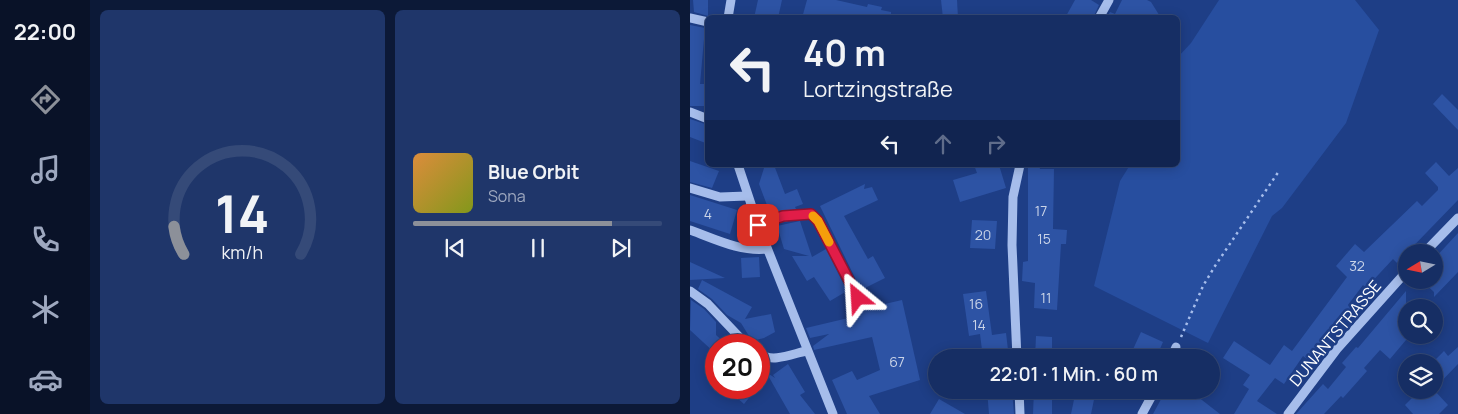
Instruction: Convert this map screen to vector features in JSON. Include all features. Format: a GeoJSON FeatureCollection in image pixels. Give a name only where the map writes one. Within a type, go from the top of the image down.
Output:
{"type":"FeatureCollection","features":[{"type":"Feature","properties":{"kind":"street"},"geometry":{"type":"LineString","coordinates":[[728,15],[731,0]]}},
{"type":"Feature","properties":{"kind":"street"},"geometry":{"type":"LineString","coordinates":[[1102,15],[1109,0]]}},
{"type":"Feature","properties":{"kind":"street"},"geometry":{"type":"LineString","coordinates":[[690,18],[705,21]]}},
{"type":"Feature","properties":{"kind":"street"},"geometry":{"type":"LineString","coordinates":[[690,112],[705,118]]}},
{"type":"Feature","properties":{"kind":"street"},"geometry":{"type":"LineString","coordinates":[[739,167],[767,250],[832,414]]}},
{"type":"Feature","properties":{"kind":"street"},"geometry":{"type":"LineString","coordinates":[[1017,349],[1012,245],[1013,197],[1020,167]]}},
{"type":"Feature","properties":{"kind":"street"},"geometry":{"type":"LineString","coordinates":[[690,188],[720,197],[747,196]]}},
{"type":"Feature","properties":{"kind":"street"},"geometry":{"type":"LineString","coordinates":[[758,225],[783,216],[811,214],[818,221],[858,298]]}},
{"type":"Feature","properties":{"kind":"street"},"geometry":{"type":"LineString","coordinates":[[1433,244],[1458,218]]}},
{"type":"Feature","properties":{"kind":"street"},"geometry":{"type":"LineString","coordinates":[[690,230],[753,251],[767,250]]}},
{"type":"Feature","properties":{"kind":"street","name":"DUNANTSTRASSE"},"geometry":{"type":"LineString","coordinates":[[1288,414],[1337,349],[1398,281]]}},
{"type":"Feature","properties":{"kind":"street"},"geometry":{"type":"LineString","coordinates":[[690,291],[708,304],[737,334]]}},
{"type":"Feature","properties":{"kind":"street"},"geometry":{"type":"LineString","coordinates":[[770,358],[806,351]]}},
{"type":"Feature","properties":{"kind":"street"},"geometry":{"type":"LineString","coordinates":[[1019,399],[1020,414]]}},
{"type":"Feature","properties":{"kind":"street"},"geometry":{"type":"LineString","coordinates":[[1142,414],[1150,399]]}},
{"type":"Feature","properties":{"kind":"path"},"geometry":{"type":"LineString","coordinates":[[1176,347],[1215,266],[1279,171]]}},
{"type":"Feature","properties":{"kind":"shaded area"},"geometry":{"type":"Polygon","coordinates":[[[1219,0],[1355,0],[1379,30],[1346,123],[1282,208],[1272,216],[1208,343],[1094,286],[1120,181],[1129,167],[1180,167],[1180,55],[1191,43],[1219,0]]]}},
{"type":"Feature","properties":{"kind":"building"},"geometry":{"type":"Polygon","coordinates":[[[693,0],[708,0],[708,15],[694,12],[693,0]]]}},
{"type":"Feature","properties":{"kind":"building"},"geometry":{"type":"Polygon","coordinates":[[[758,0],[782,0],[779,15],[755,15],[758,0]]]}},
{"type":"Feature","properties":{"kind":"building"},"geometry":{"type":"Polygon","coordinates":[[[807,0],[836,0],[867,7],[868,4],[882,7],[881,10],[891,12],[891,15],[803,15],[807,0]]]}},
{"type":"Feature","properties":{"kind":"building"},"geometry":{"type":"Polygon","coordinates":[[[941,0],[957,0],[958,15],[943,15],[941,0]]]}},
{"type":"Feature","properties":{"kind":"building"},"geometry":{"type":"Polygon","coordinates":[[[1075,0],[1091,0],[1099,5],[1094,15],[1067,15],[1075,0]]]}},
{"type":"Feature","properties":{"kind":"building"},"geometry":{"type":"Polygon","coordinates":[[[1122,0],[1147,0],[1151,2],[1159,15],[1108,15],[1110,12],[1115,14],[1122,0]]]}},
{"type":"Feature","properties":{"kind":"building"},"geometry":{"type":"Polygon","coordinates":[[[690,25],[705,28],[700,84],[705,84],[705,106],[690,106],[690,25]]]}},
{"type":"Feature","properties":{"kind":"building"},"geometry":{"type":"Polygon","coordinates":[[[1442,94],[1458,110],[1458,130],[1433,104],[1442,94]]]}},
{"type":"Feature","properties":{"kind":"building"},"geometry":{"type":"Polygon","coordinates":[[[690,119],[705,124],[705,143],[690,137],[690,119]]]}},
{"type":"Feature","properties":{"kind":"building"},"geometry":{"type":"Polygon","coordinates":[[[690,161],[719,171],[712,188],[690,182],[690,161]]]}},
{"type":"Feature","properties":{"kind":"building"},"geometry":{"type":"Polygon","coordinates":[[[1436,162],[1449,176],[1458,168],[1458,200],[1415,244],[1398,244],[1398,262],[1393,259],[1366,288],[1363,285],[1348,305],[1351,308],[1311,362],[1303,356],[1284,384],[1275,378],[1257,401],[1277,414],[1234,414],[1249,389],[1243,385],[1250,375],[1223,358],[1234,341],[1270,365],[1284,345],[1292,351],[1347,277],[1336,266],[1355,244],[1364,252],[1417,201],[1422,206],[1438,190],[1438,187],[1425,173],[1436,162]]]}},
{"type":"Feature","properties":{"kind":"building"},"geometry":{"type":"Polygon","coordinates":[[[775,167],[785,194],[797,189],[803,204],[795,207],[796,209],[770,213],[759,184],[764,168],[775,167]]]}},
{"type":"Feature","properties":{"kind":"building"},"geometry":{"type":"Polygon","coordinates":[[[975,167],[1000,167],[1006,188],[960,202],[953,180],[977,173],[975,167]]]}},
{"type":"Feature","properties":{"kind":"building"},"geometry":{"type":"Polygon","coordinates":[[[1028,167],[1054,169],[1053,229],[1067,230],[1066,244],[1061,244],[1057,310],[1034,308],[1035,283],[1022,281],[1023,262],[1028,261],[1028,167]]]}},
{"type":"Feature","properties":{"kind":"building"},"geometry":{"type":"Polygon","coordinates":[[[865,184],[864,189],[872,187],[878,200],[844,216],[868,259],[873,256],[885,278],[861,290],[820,206],[865,184]]]}},
{"type":"Feature","properties":{"kind":"building"},"geometry":{"type":"Polygon","coordinates":[[[690,195],[737,210],[730,234],[690,221],[690,195]]]}},
{"type":"Feature","properties":{"kind":"building"},"geometry":{"type":"Polygon","coordinates":[[[972,220],[997,221],[995,249],[970,248],[972,220]]]}},
{"type":"Feature","properties":{"kind":"building"},"geometry":{"type":"Polygon","coordinates":[[[800,221],[812,257],[826,249],[847,291],[830,301],[814,277],[807,281],[792,256],[809,256],[784,249],[777,226],[800,221]]]}},
{"type":"Feature","properties":{"kind":"building"},"geometry":{"type":"Polygon","coordinates":[[[1458,233],[1458,272],[1443,288],[1443,249],[1458,233]]]}},
{"type":"Feature","properties":{"kind":"building"},"geometry":{"type":"Polygon","coordinates":[[[759,257],[760,277],[742,278],[741,258],[759,257]]]}},
{"type":"Feature","properties":{"kind":"building"},"geometry":{"type":"Polygon","coordinates":[[[690,262],[725,278],[690,280],[690,262]]]}},
{"type":"Feature","properties":{"kind":"building"},"geometry":{"type":"Polygon","coordinates":[[[702,280],[752,307],[745,319],[771,314],[775,332],[770,335],[748,334],[741,323],[727,315],[712,299],[698,289],[702,280]]]}},
{"type":"Feature","properties":{"kind":"building"},"geometry":{"type":"Polygon","coordinates":[[[1431,289],[1442,289],[1434,297],[1434,292],[1431,289]]]}},
{"type":"Feature","properties":{"kind":"building"},"geometry":{"type":"Polygon","coordinates":[[[986,291],[992,335],[1006,333],[1008,349],[982,349],[980,334],[969,336],[963,294],[986,291]]]}},
{"type":"Feature","properties":{"kind":"building"},"geometry":{"type":"Polygon","coordinates":[[[1406,291],[1406,299],[1399,299],[1406,291]]]}},
{"type":"Feature","properties":{"kind":"building"},"geometry":{"type":"Polygon","coordinates":[[[691,300],[704,309],[716,322],[716,334],[705,334],[705,344],[690,330],[691,300]]]}},
{"type":"Feature","properties":{"kind":"building"},"geometry":{"type":"Polygon","coordinates":[[[902,300],[920,380],[869,396],[880,414],[847,414],[832,380],[852,371],[857,380],[880,370],[872,337],[814,350],[813,346],[829,334],[810,338],[806,328],[861,315],[859,310],[902,300]]]}},
{"type":"Feature","properties":{"kind":"building"},"geometry":{"type":"Polygon","coordinates":[[[1398,300],[1398,344],[1403,344],[1390,359],[1380,350],[1364,368],[1367,371],[1343,398],[1341,396],[1324,414],[1296,414],[1323,384],[1328,389],[1346,367],[1342,363],[1356,347],[1358,348],[1398,300]]]}},
{"type":"Feature","properties":{"kind":"building"},"geometry":{"type":"Polygon","coordinates":[[[1141,332],[1163,342],[1160,349],[1133,349],[1141,332]]]}},
{"type":"Feature","properties":{"kind":"building"},"geometry":{"type":"Polygon","coordinates":[[[1036,336],[1052,337],[1052,349],[1035,349],[1036,336]]]}},
{"type":"Feature","properties":{"kind":"building"},"geometry":{"type":"Polygon","coordinates":[[[1458,347],[1458,364],[1443,380],[1443,354],[1441,354],[1444,351],[1448,356],[1458,347]]]}},
{"type":"Feature","properties":{"kind":"building"},"geometry":{"type":"Polygon","coordinates":[[[788,364],[805,392],[800,395],[815,414],[790,414],[770,379],[770,375],[775,378],[773,375],[788,364]]]}},
{"type":"Feature","properties":{"kind":"building"},"geometry":{"type":"Polygon","coordinates":[[[738,399],[748,399],[744,404],[738,399]]]}},
{"type":"Feature","properties":{"kind":"building"},"geometry":{"type":"Polygon","coordinates":[[[939,399],[965,414],[930,414],[939,399]]]}},
{"type":"Feature","properties":{"kind":"building"},"geometry":{"type":"Polygon","coordinates":[[[988,399],[1013,399],[1014,414],[989,414],[988,399]]]}},
{"type":"Feature","properties":{"kind":"building"},"geometry":{"type":"Polygon","coordinates":[[[1034,399],[1052,399],[1052,414],[1033,414],[1034,399]]]}},
{"type":"Feature","properties":{"kind":"building"},"geometry":{"type":"Polygon","coordinates":[[[1074,399],[1094,399],[1091,414],[1071,414],[1074,399]]]}},
{"type":"Feature","properties":{"kind":"building"},"geometry":{"type":"Polygon","coordinates":[[[1161,399],[1201,399],[1220,414],[1153,414],[1161,399]]]}},
{"type":"Feature","properties":{"kind":"building"},"geometry":{"type":"Polygon","coordinates":[[[1411,399],[1442,399],[1448,405],[1439,414],[1413,414],[1405,405],[1411,399]]]}},
{"type":"Feature","properties":{"kind":"slow traffic"},"geometry":{"type":"LineString","coordinates":[[813,216],[818,221],[829,242]]}},
{"type":"Feature","properties":{"kind":"route"},"geometry":{"type":"LineString","coordinates":[[758,225],[783,216],[811,214],[818,221],[858,298]]}}]}
